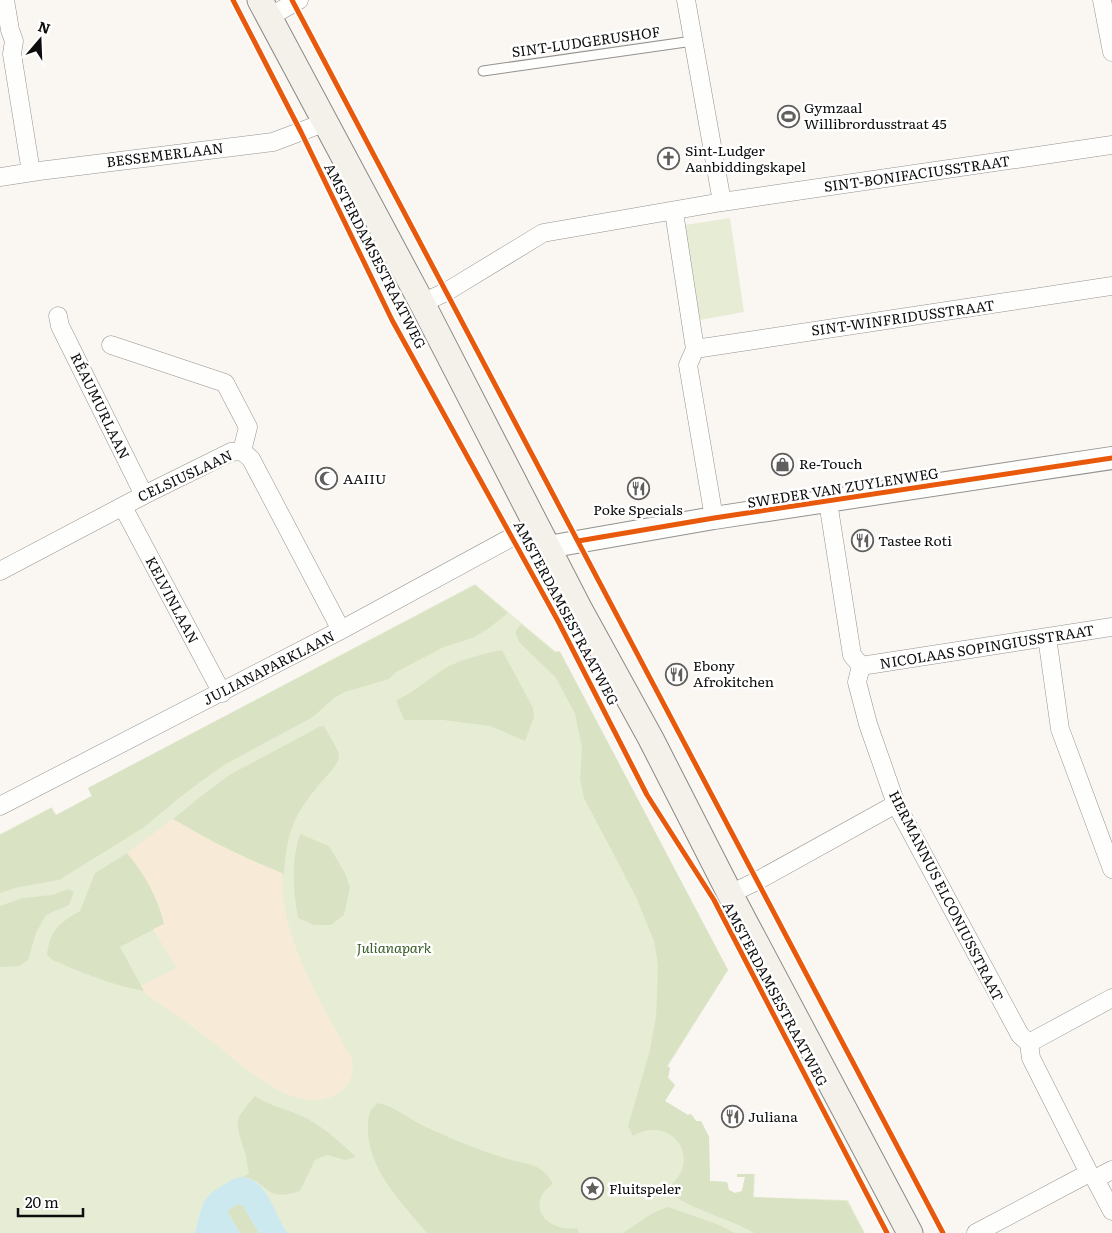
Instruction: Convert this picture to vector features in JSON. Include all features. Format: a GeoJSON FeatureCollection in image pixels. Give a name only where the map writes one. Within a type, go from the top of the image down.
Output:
{"type":"FeatureCollection","features":[{"type":"Feature","properties":{"kind":"main road","name":"AMSTERDAMSESTRAATWEG"},"geometry":{"type":"LineString","coordinates":[[264,9],[422,303],[548,547],[651,739],[730,894],[910,1233]]}},
{"type":"Feature","properties":{"kind":"street"},"geometry":{"type":"LineString","coordinates":[[5,0],[10,30],[14,41],[12,54],[31,172]]}},
{"type":"Feature","properties":{"kind":"street"},"geometry":{"type":"LineString","coordinates":[[264,9],[299,0]]}},
{"type":"Feature","properties":{"kind":"street"},"geometry":{"type":"LineString","coordinates":[[686,0],[722,202]]}},
{"type":"Feature","properties":{"kind":"street"},"geometry":{"type":"LineString","coordinates":[[1102,0],[1112,52]]}},
{"type":"Feature","properties":{"kind":"street","name":"BESSEMERLAAN"},"geometry":{"type":"LineString","coordinates":[[0,177],[273,142],[326,122]]}},
{"type":"Feature","properties":{"kind":"street","name":"SINT-BONIFACIUSSTRAAT"},"geometry":{"type":"LineString","coordinates":[[674,212],[722,202],[1112,145]]}},
{"type":"Feature","properties":{"kind":"street"},"geometry":{"type":"LineString","coordinates":[[422,303],[446,292],[543,233],[674,212],[694,349],[688,365],[714,518]]}},
{"type":"Feature","properties":{"kind":"street","name":"SINT-WINFRIDUSSTRAAT"},"geometry":{"type":"LineString","coordinates":[[694,349],[1112,286]]}},
{"type":"Feature","properties":{"kind":"street","name":"RÉAUMURLAAN"},"geometry":{"type":"LineString","coordinates":[[58,316],[60,326],[144,495]]}},
{"type":"Feature","properties":{"kind":"street"},"geometry":{"type":"LineString","coordinates":[[111,345],[225,383],[248,427],[242,452]]}},
{"type":"Feature","properties":{"kind":"street","name":"CELSIUSLAAN"},"geometry":{"type":"LineString","coordinates":[[0,571],[144,495],[231,452],[242,452],[251,459],[341,630]]}},
{"type":"Feature","properties":{"kind":"street","name":"SWEDER VAN ZUYLENWEG"},"geometry":{"type":"LineString","coordinates":[[548,547],[714,518],[1112,458]]}},
{"type":"Feature","properties":{"kind":"street"},"geometry":{"type":"LineString","coordinates":[[828,502],[852,655],[861,666]]}},
{"type":"Feature","properties":{"kind":"street","name":"KELVINLAAN"},"geometry":{"type":"LineString","coordinates":[[124,507],[222,693]]}},
{"type":"Feature","properties":{"kind":"street","name":"JULIANAPARKLAAN"},"geometry":{"type":"LineString","coordinates":[[0,806],[222,693],[536,524]]}},
{"type":"Feature","properties":{"kind":"street","name":"NICOLAAS SOPINGIUSSTRAAT"},"geometry":{"type":"LineString","coordinates":[[861,666],[1112,627]]}},
{"type":"Feature","properties":{"kind":"street"},"geometry":{"type":"LineString","coordinates":[[1047,637],[1060,729],[1112,869]]}},
{"type":"Feature","properties":{"kind":"street","name":"HERMANNUS ELCONIUSSTRAAT"},"geometry":{"type":"LineString","coordinates":[[861,666],[857,682],[868,724],[896,804],[1020,1035],[1030,1043],[1031,1058],[1112,1211]]}},
{"type":"Feature","properties":{"kind":"street"},"geometry":{"type":"LineString","coordinates":[[730,894],[896,804]]}},
{"type":"Feature","properties":{"kind":"street"},"geometry":{"type":"LineString","coordinates":[[1030,1043],[1112,998]]}},
{"type":"Feature","properties":{"kind":"street"},"geometry":{"type":"LineString","coordinates":[[976,1233],[1092,1176],[1112,1170]]}},
{"type":"Feature","properties":{"kind":"lane","name":"SINT-LUDGERUSHOF"},"geometry":{"type":"LineString","coordinates":[[483,71],[693,41]]}},
{"type":"Feature","properties":{"kind":"green space"},"geometry":{"type":"Polygon","coordinates":[[[730,218],[744,312],[700,320],[685,225],[730,218]]]}},
{"type":"Feature","properties":{"kind":"green space","name":"Julianapark"},"geometry":{"type":"Polygon","coordinates":[[[475,584],[555,651],[560,651],[728,970],[668,1066],[670,1068],[668,1077],[675,1085],[665,1101],[688,1115],[691,1114],[696,1121],[701,1121],[709,1137],[710,1181],[727,1182],[729,1190],[735,1193],[742,1191],[745,1177],[737,1177],[737,1174],[755,1174],[754,1197],[848,1200],[865,1233],[0,1233],[0,834],[52,807],[56,815],[91,796],[88,788],[475,584]]]}},
{"type":"Feature","properties":{"kind":"green space"},"geometry":{"type":"Polygon","coordinates":[[[475,585],[508,613],[488,629],[472,638],[444,647],[396,672],[389,679],[345,692],[334,698],[313,717],[224,765],[184,794],[143,828],[59,880],[15,888],[0,893],[0,835],[51,808],[56,815],[92,796],[88,788],[475,585]]]}},
{"type":"Feature","properties":{"kind":"green space"},"geometry":{"type":"Polygon","coordinates":[[[521,624],[555,652],[560,652],[728,970],[667,1066],[670,1068],[668,1078],[675,1085],[665,1101],[688,1115],[691,1114],[696,1121],[701,1121],[709,1137],[710,1181],[727,1182],[729,1190],[735,1193],[742,1191],[745,1177],[737,1177],[737,1174],[754,1174],[753,1197],[847,1201],[864,1233],[754,1233],[676,1198],[666,1191],[679,1176],[684,1162],[681,1148],[673,1137],[667,1133],[652,1130],[633,1136],[628,1126],[650,1050],[656,1016],[658,965],[654,941],[636,897],[584,798],[580,779],[582,748],[575,714],[556,678],[519,642],[515,632],[521,624]]]}},
{"type":"Feature","properties":{"kind":"green space"},"geometry":{"type":"Polygon","coordinates":[[[502,650],[533,708],[534,717],[525,741],[490,726],[443,720],[404,720],[396,700],[410,693],[449,666],[475,656],[502,650]]]}},
{"type":"Feature","properties":{"kind":"green space"},"geometry":{"type":"Polygon","coordinates":[[[324,726],[338,751],[339,759],[307,800],[295,820],[289,839],[284,874],[249,860],[173,819],[231,774],[324,726]]]}},
{"type":"Feature","properties":{"kind":"green space"},"geometry":{"type":"Polygon","coordinates":[[[300,834],[329,846],[345,873],[350,887],[344,915],[331,925],[314,925],[298,918],[294,865],[300,834]]]}},
{"type":"Feature","properties":{"kind":"green space"},"geometry":{"type":"Polygon","coordinates":[[[127,853],[150,886],[164,924],[120,947],[144,991],[97,978],[51,959],[47,955],[53,933],[66,919],[80,911],[95,873],[127,853]]]}},
{"type":"Feature","properties":{"kind":"green space"},"geometry":{"type":"Polygon","coordinates":[[[69,889],[74,892],[69,905],[46,915],[36,933],[28,960],[19,966],[0,967],[0,906],[22,898],[52,895],[69,889]]]}},
{"type":"Feature","properties":{"kind":"green space"},"geometry":{"type":"Polygon","coordinates":[[[255,1096],[317,1124],[356,1157],[345,1160],[327,1155],[315,1160],[300,1191],[288,1194],[279,1195],[272,1193],[257,1182],[241,1177],[249,1174],[238,1121],[239,1116],[255,1096]]]}},
{"type":"Feature","properties":{"kind":"green space"},"geometry":{"type":"Polygon","coordinates":[[[378,1103],[391,1107],[426,1127],[458,1141],[541,1169],[553,1184],[544,1192],[540,1200],[542,1215],[548,1222],[556,1226],[577,1228],[579,1233],[427,1233],[396,1196],[378,1169],[372,1154],[368,1120],[369,1114],[378,1103]]]}},
{"type":"Feature","properties":{"kind":"green space"},"geometry":{"type":"Polygon","coordinates":[[[238,1204],[243,1206],[259,1233],[240,1233],[228,1213],[230,1209],[238,1204]]]}},
{"type":"Feature","properties":{"kind":"green space"},"geometry":{"type":"Polygon","coordinates":[[[668,1207],[717,1224],[735,1233],[623,1233],[650,1215],[668,1207]]]}},
{"type":"Feature","properties":{"kind":"sand"},"geometry":{"type":"Polygon","coordinates":[[[173,819],[226,848],[282,873],[283,897],[287,920],[304,968],[327,1015],[351,1057],[352,1075],[348,1084],[341,1091],[324,1099],[307,1100],[289,1095],[271,1086],[146,994],[141,986],[177,968],[153,929],[164,924],[155,895],[145,877],[127,853],[173,819]]]}},
{"type":"Feature","properties":{"kind":"water"},"geometry":{"type":"Polygon","coordinates":[[[241,1177],[250,1179],[264,1191],[288,1233],[259,1233],[243,1206],[238,1204],[230,1209],[228,1213],[240,1233],[195,1233],[204,1202],[211,1193],[231,1180],[241,1177]]]}},
{"type":"Feature","properties":{"kind":"cycle path"},"geometry":{"type":"LineString","coordinates":[[233,0],[301,132],[392,320],[558,621],[647,795],[714,900],[887,1233]]}},
{"type":"Feature","properties":{"kind":"cycle path"},"geometry":{"type":"LineString","coordinates":[[292,0],[943,1233]]}},
{"type":"Feature","properties":{"kind":"cycle path"},"geometry":{"type":"LineString","coordinates":[[578,541],[714,518],[1112,458]]}},
{"type":"Feature","properties":{"kind":"place","name":"Gymzaal Willibrordusstraat 45"},"geometry":{"type":"Point","coordinates":[788,116]}},
{"type":"Feature","properties":{"kind":"place","name":"Sint-Ludger Aanbiddingskapel"},"geometry":{"type":"Point","coordinates":[669,159]}},
{"type":"Feature","properties":{"kind":"place","name":"Re-Touch"},"geometry":{"type":"Point","coordinates":[783,464]}},
{"type":"Feature","properties":{"kind":"place","name":"AAIIU"},"geometry":{"type":"Point","coordinates":[327,479]}},
{"type":"Feature","properties":{"kind":"place","name":"Poke Specials"},"geometry":{"type":"Point","coordinates":[638,488]}},
{"type":"Feature","properties":{"kind":"place","name":"Tastee Roti"},"geometry":{"type":"Point","coordinates":[862,541]}},
{"type":"Feature","properties":{"kind":"place","name":"Ebony Afrokitchen"},"geometry":{"type":"Point","coordinates":[677,674]}},
{"type":"Feature","properties":{"kind":"place","name":"Juliana"},"geometry":{"type":"Point","coordinates":[732,1117]}},
{"type":"Feature","properties":{"kind":"place","name":"Fluitspeler"},"geometry":{"type":"Point","coordinates":[593,1189]}}]}
